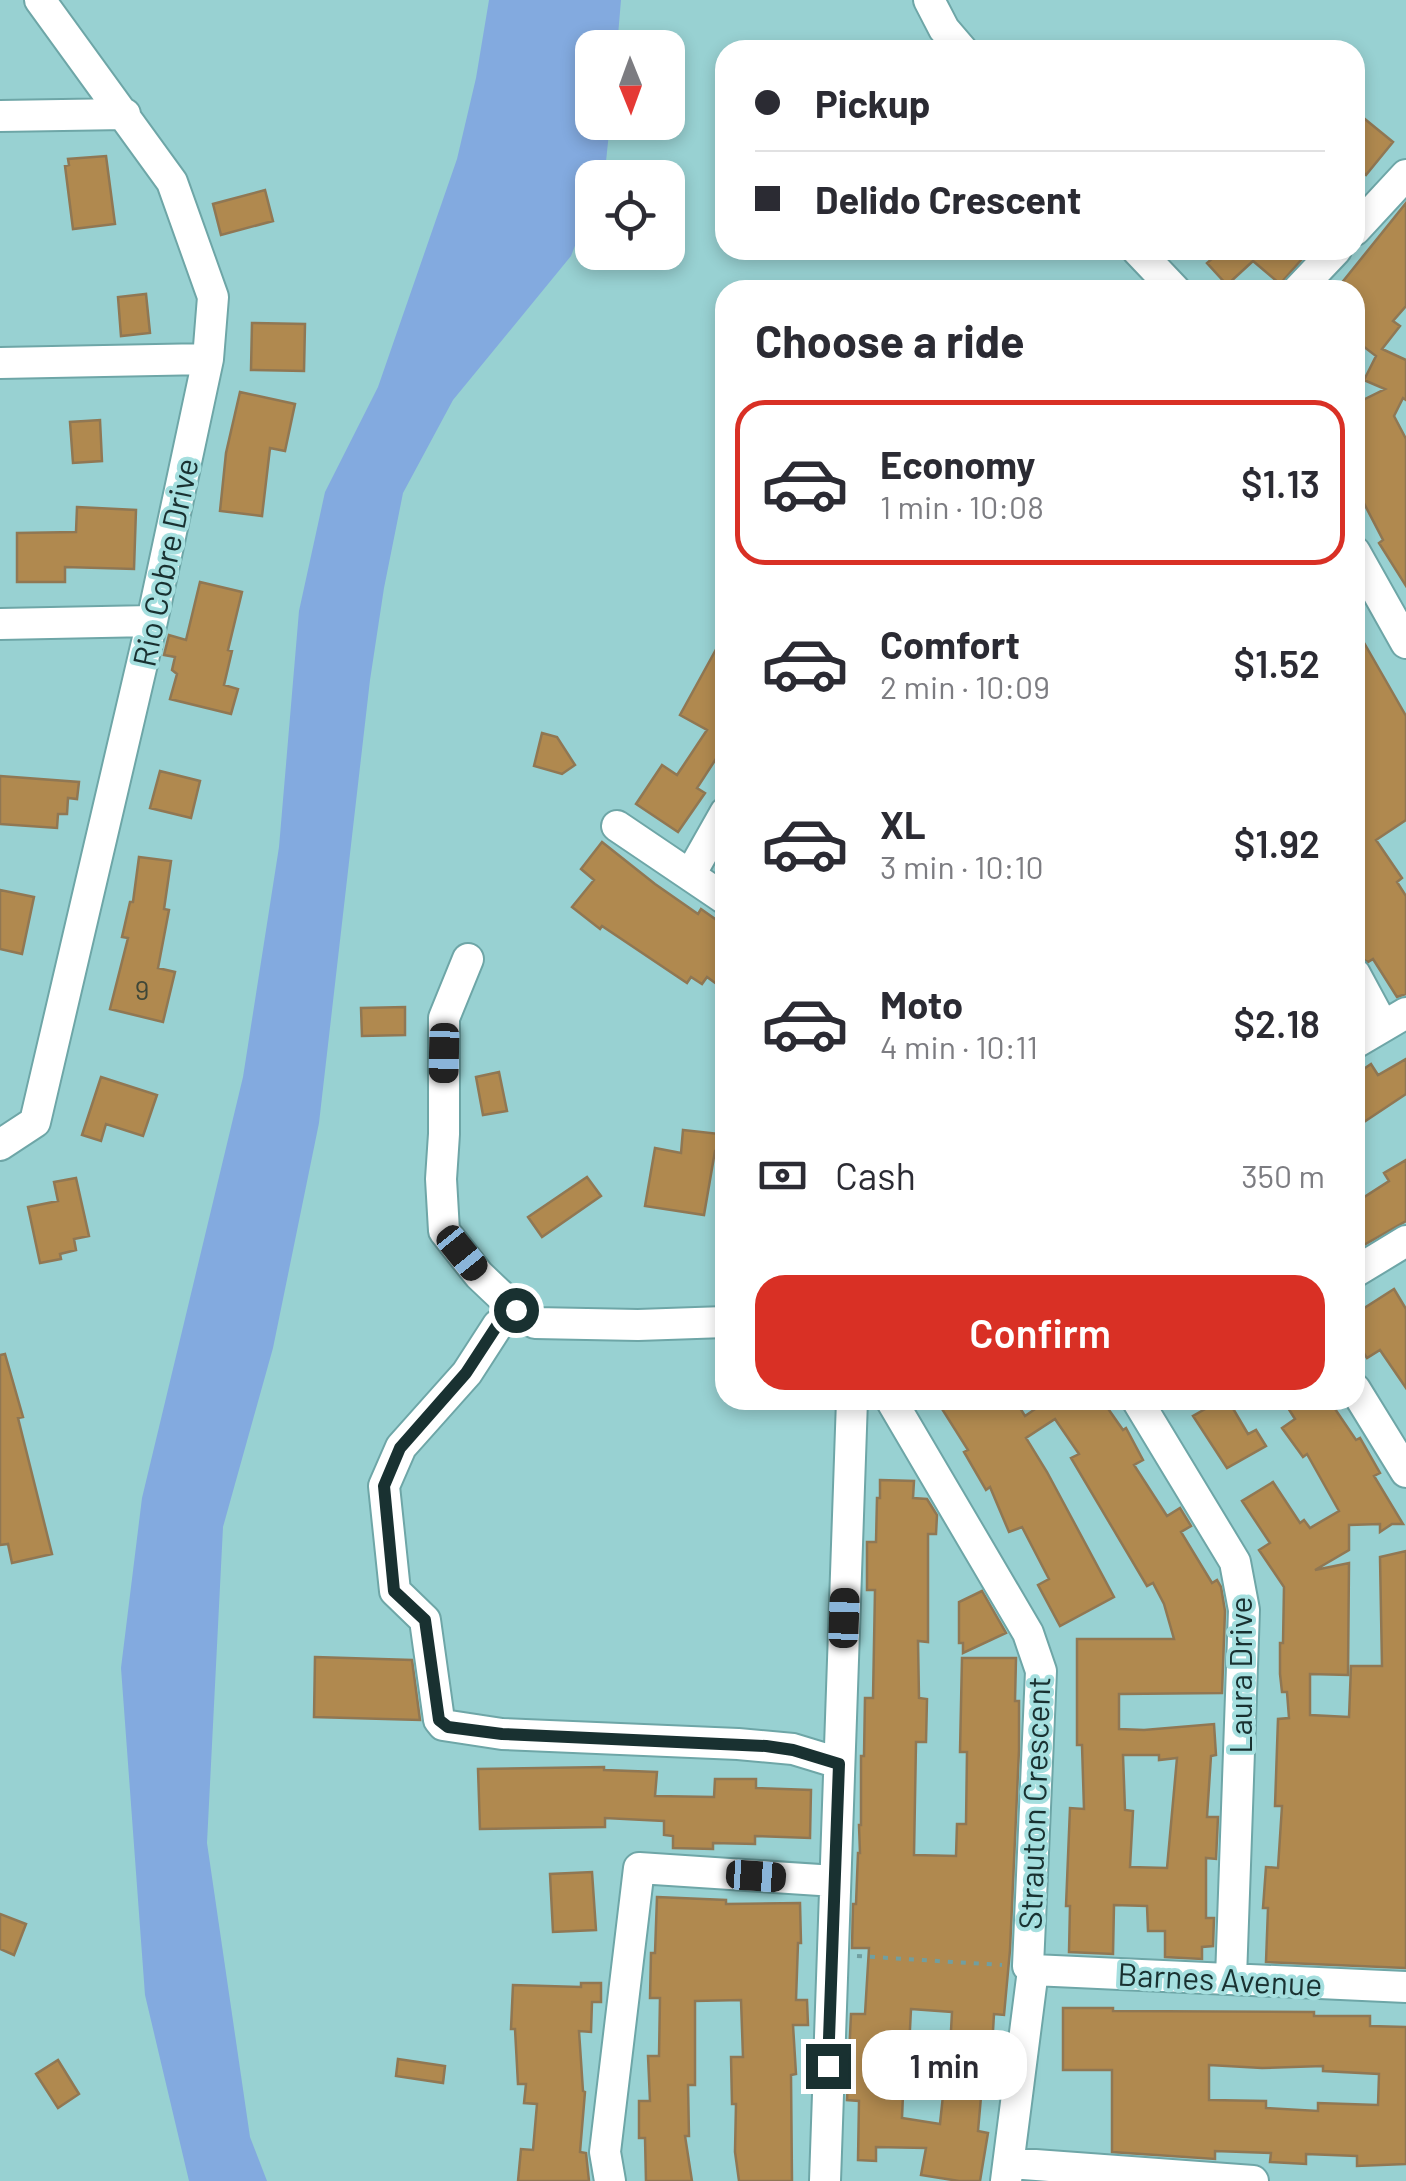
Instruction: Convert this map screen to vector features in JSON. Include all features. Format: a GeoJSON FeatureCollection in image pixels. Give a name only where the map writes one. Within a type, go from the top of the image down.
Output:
{"type":"FeatureCollection","features":[{"type":"Feature","properties":{"kind":"street","name":"Rio Cobre Drive"},"geometry":{"type":"LineString","coordinates":[[0,1145],[35,1122],[152,621],[208,359],[213,298],[172,182],[40,0]]}},
{"type":"Feature","properties":{"kind":"street"},"geometry":{"type":"LineString","coordinates":[[929,0],[953,40]]}},
{"type":"Feature","properties":{"kind":"street"},"geometry":{"type":"LineString","coordinates":[[0,116],[125,114]]}},
{"type":"Feature","properties":{"kind":"street"},"geometry":{"type":"LineString","coordinates":[[1365,208],[1406,175]]}},
{"type":"Feature","properties":{"kind":"street"},"geometry":{"type":"LineString","coordinates":[[1146,260],[1166,280]]}},
{"type":"Feature","properties":{"kind":"street"},"geometry":{"type":"LineString","coordinates":[[1308,280],[1326,260]]}},
{"type":"Feature","properties":{"kind":"street"},"geometry":{"type":"LineString","coordinates":[[0,363],[208,359]]}},
{"type":"Feature","properties":{"kind":"street"},"geometry":{"type":"LineString","coordinates":[[1365,570],[1406,643]]}},
{"type":"Feature","properties":{"kind":"street"},"geometry":{"type":"LineString","coordinates":[[0,624],[152,621]]}},
{"type":"Feature","properties":{"kind":"street"},"geometry":{"type":"LineString","coordinates":[[618,826],[715,892]]}},
{"type":"Feature","properties":{"kind":"street"},"geometry":{"type":"LineString","coordinates":[[690,874],[715,830]]}},
{"type":"Feature","properties":{"kind":"street"},"geometry":{"type":"LineString","coordinates":[[468,959],[444,1018],[444,1230],[480,1275],[534,1323],[715,1322]]}},
{"type":"Feature","properties":{"kind":"street"},"geometry":{"type":"LineString","coordinates":[[1365,985],[1395,1019],[1365,1036]]}},
{"type":"Feature","properties":{"kind":"street"},"geometry":{"type":"LineString","coordinates":[[1365,1266],[1406,1241]]}},
{"type":"Feature","properties":{"kind":"street"},"geometry":{"type":"LineString","coordinates":[[516,1310],[498,1324],[466,1373],[400,1448],[384,1486],[394,1591],[425,1620],[442,1725],[502,1734],[756,1746],[793,1750],[839,1764]]}},
{"type":"Feature","properties":{"kind":"street"},"geometry":{"type":"LineString","coordinates":[[1365,1404],[1406,1472]]}},
{"type":"Feature","properties":{"kind":"street"},"geometry":{"type":"LineString","coordinates":[[825,2181],[852,1410]]}},
{"type":"Feature","properties":{"kind":"street","name":"Strauton Crescent"},"geometry":{"type":"LineString","coordinates":[[897,1410],[1028,1632],[1041,1671],[1031,1968],[1007,2172]]}},
{"type":"Feature","properties":{"kind":"street","name":"Laura Drive"},"geometry":{"type":"LineString","coordinates":[[1146,1410],[1235,1562],[1244,1610],[1231,1978]]}},
{"type":"Feature","properties":{"kind":"street"},"geometry":{"type":"LineString","coordinates":[[610,2181],[606,2152],[639,1868],[835,1881]]}},
{"type":"Feature","properties":{"kind":"street","name":"Barnes Avenue"},"geometry":{"type":"LineString","coordinates":[[1031,1968],[1406,1987]]}},
{"type":"Feature","properties":{"kind":"street"},"geometry":{"type":"LineString","coordinates":[[1007,2172],[1252,2181]]}},
{"type":"Feature","properties":{"kind":"path"},"geometry":{"type":"LineString","coordinates":[[832,1954],[1031,1968]]}},
{"type":"Feature","properties":{"kind":"water"},"geometry":{"type":"Polygon","coordinates":[[[489,0],[621,0],[618,30],[575,30],[575,140],[608,140],[606,160],[575,160],[575,246],[571,256],[453,400],[403,493],[384,588],[319,1123],[273,1348],[223,1527],[207,1843],[250,2137],[267,2181],[189,2181],[145,1995],[121,1668],[142,1498],[243,1077],[279,847],[299,611],[325,492],[378,387],[457,159],[489,0]]]}},
{"type":"Feature","properties":{"kind":"building"},"geometry":{"type":"Polygon","coordinates":[[[1365,119],[1393,142],[1365,174],[1365,119]]]}},
{"type":"Feature","properties":{"kind":"building"},"geometry":{"type":"Polygon","coordinates":[[[106,156],[115,224],[73,229],[65,166],[69,165],[68,159],[106,156]]]}},
{"type":"Feature","properties":{"kind":"building"},"geometry":{"type":"Polygon","coordinates":[[[265,190],[273,221],[221,235],[213,204],[265,190]]]}},
{"type":"Feature","properties":{"kind":"building"},"geometry":{"type":"Polygon","coordinates":[[[1406,203],[1406,306],[1393,321],[1400,326],[1382,349],[1406,360],[1406,400],[1403,398],[1394,416],[1406,439],[1406,586],[1379,543],[1383,540],[1365,505],[1365,399],[1385,389],[1365,380],[1376,356],[1365,348],[1365,280],[1344,280],[1360,260],[1365,260],[1365,254],[1406,203]]]}},
{"type":"Feature","properties":{"kind":"building"},"geometry":{"type":"Polygon","coordinates":[[[1210,260],[1301,260],[1284,280],[1275,280],[1253,261],[1232,280],[1222,280],[1207,263],[1210,260]]]}},
{"type":"Feature","properties":{"kind":"building"},"geometry":{"type":"Polygon","coordinates":[[[146,294],[150,333],[121,336],[118,297],[146,294]]]}},
{"type":"Feature","properties":{"kind":"building"},"geometry":{"type":"Polygon","coordinates":[[[252,323],[305,324],[304,371],[251,370],[252,323]]]}},
{"type":"Feature","properties":{"kind":"building"},"geometry":{"type":"Polygon","coordinates":[[[240,392],[295,404],[285,451],[270,448],[262,516],[220,511],[226,453],[240,392]]]}},
{"type":"Feature","properties":{"kind":"building"},"geometry":{"type":"Polygon","coordinates":[[[100,420],[102,461],[73,463],[70,422],[100,420]]]}},
{"type":"Feature","properties":{"kind":"building"},"geometry":{"type":"Polygon","coordinates":[[[77,507],[136,510],[134,569],[65,567],[65,582],[17,582],[17,533],[76,532],[77,507]]]}},
{"type":"Feature","properties":{"kind":"building"},"geometry":{"type":"Polygon","coordinates":[[[200,582],[242,592],[224,685],[238,689],[231,714],[170,699],[177,674],[172,670],[175,657],[164,655],[169,635],[186,640],[200,582]]]}},
{"type":"Feature","properties":{"kind":"building"},"geometry":{"type":"Polygon","coordinates":[[[1365,644],[1406,716],[1406,820],[1376,840],[1402,878],[1397,882],[1406,896],[1406,994],[1397,997],[1373,959],[1368,962],[1365,644]]]}},
{"type":"Feature","properties":{"kind":"building"},"geometry":{"type":"Polygon","coordinates":[[[715,651],[715,760],[697,788],[705,793],[678,832],[636,804],[662,765],[677,775],[707,730],[680,715],[715,651]]]}},
{"type":"Feature","properties":{"kind":"building"},"geometry":{"type":"Polygon","coordinates":[[[542,733],[557,737],[575,765],[562,774],[534,766],[542,733]]]}},
{"type":"Feature","properties":{"kind":"building"},"geometry":{"type":"Polygon","coordinates":[[[160,771],[200,781],[191,818],[150,808],[160,771]]]}},
{"type":"Feature","properties":{"kind":"building"},"geometry":{"type":"Polygon","coordinates":[[[0,776],[79,782],[77,799],[68,798],[67,814],[58,814],[57,828],[0,824],[0,776]]]}},
{"type":"Feature","properties":{"kind":"building"},"geometry":{"type":"Polygon","coordinates":[[[602,842],[698,914],[701,909],[715,919],[715,983],[707,977],[702,984],[691,977],[687,983],[572,907],[594,880],[581,869],[602,842]]]}},
{"type":"Feature","properties":{"kind":"building"},"geometry":{"type":"Polygon","coordinates":[[[139,857],[171,861],[164,909],[169,910],[158,968],[175,972],[163,1022],[110,1009],[128,938],[122,937],[133,902],[139,857]]]}},
{"type":"Feature","properties":{"kind":"building"},"geometry":{"type":"Polygon","coordinates":[[[0,890],[34,897],[22,954],[0,949],[0,890]]]}},
{"type":"Feature","properties":{"kind":"building"},"geometry":{"type":"Polygon","coordinates":[[[405,1007],[405,1035],[362,1036],[361,1008],[405,1007]]]}},
{"type":"Feature","properties":{"kind":"building"},"geometry":{"type":"Polygon","coordinates":[[[1406,1059],[1406,1094],[1365,1121],[1365,1068],[1371,1064],[1378,1075],[1406,1059]]]}},
{"type":"Feature","properties":{"kind":"building"},"geometry":{"type":"Polygon","coordinates":[[[499,1072],[507,1111],[483,1115],[476,1077],[499,1072]]]}},
{"type":"Feature","properties":{"kind":"building"},"geometry":{"type":"Polygon","coordinates":[[[101,1077],[157,1095],[143,1136],[106,1124],[101,1141],[82,1135],[101,1077]]]}},
{"type":"Feature","properties":{"kind":"building"},"geometry":{"type":"Polygon","coordinates":[[[683,1130],[715,1133],[704,1215],[645,1206],[655,1148],[681,1153],[683,1130]]]}},
{"type":"Feature","properties":{"kind":"building"},"geometry":{"type":"Polygon","coordinates":[[[1406,1160],[1406,1221],[1365,1244],[1365,1197],[1389,1181],[1384,1173],[1406,1160]]]}},
{"type":"Feature","properties":{"kind":"building"},"geometry":{"type":"Polygon","coordinates":[[[587,1177],[601,1196],[542,1237],[528,1217],[587,1177]]]}},
{"type":"Feature","properties":{"kind":"building"},"geometry":{"type":"Polygon","coordinates":[[[76,1178],[89,1236],[74,1239],[76,1250],[60,1254],[61,1259],[40,1263],[28,1207],[58,1201],[54,1182],[76,1178]]]}},
{"type":"Feature","properties":{"kind":"building"},"geometry":{"type":"Polygon","coordinates":[[[1394,1289],[1406,1309],[1406,1388],[1380,1350],[1367,1358],[1365,1355],[1365,1308],[1394,1289]]]}},
{"type":"Feature","properties":{"kind":"building"},"geometry":{"type":"Polygon","coordinates":[[[5,1354],[23,1417],[18,1418],[52,1554],[12,1563],[8,1544],[0,1545],[0,1355],[5,1354]]]}},
{"type":"Feature","properties":{"kind":"building"},"geometry":{"type":"Polygon","coordinates":[[[943,1410],[1021,1410],[1025,1416],[1034,1410],[1109,1410],[1123,1430],[1126,1428],[1143,1460],[1134,1465],[1167,1516],[1180,1508],[1191,1526],[1181,1532],[1212,1583],[1217,1580],[1221,1587],[1225,1611],[1222,1693],[1119,1694],[1119,1729],[1214,1724],[1216,1755],[1211,1756],[1207,1817],[1218,1817],[1216,1859],[1206,1858],[1206,1918],[1214,1918],[1213,1946],[1202,1947],[1202,1959],[1165,1957],[1165,1931],[1148,1931],[1147,1906],[1114,1905],[1113,1954],[1069,1952],[1070,1906],[1066,1906],[1070,1808],[1084,1809],[1082,1745],[1077,1745],[1077,1639],[1174,1639],[1153,1583],[1147,1586],[1071,1458],[1079,1454],[1055,1419],[1026,1438],[1114,1597],[1060,1626],[1038,1585],[1049,1579],[1022,1527],[1009,1532],[990,1487],[986,1490],[964,1452],[968,1450],[943,1410]],[[1123,1755],[1125,1810],[1133,1811],[1130,1867],[1167,1868],[1177,1758],[1159,1760],[1159,1755],[1123,1755]]]}},
{"type":"Feature","properties":{"kind":"building"},"geometry":{"type":"Polygon","coordinates":[[[1204,1410],[1234,1410],[1248,1434],[1256,1430],[1266,1446],[1227,1468],[1193,1416],[1204,1410]]]}},
{"type":"Feature","properties":{"kind":"building"},"geometry":{"type":"Polygon","coordinates":[[[1289,1410],[1336,1410],[1356,1440],[1360,1438],[1380,1473],[1374,1476],[1403,1524],[1392,1524],[1380,1532],[1380,1524],[1349,1525],[1349,1550],[1315,1570],[1349,1563],[1348,1675],[1310,1674],[1310,1715],[1349,1717],[1351,1666],[1382,1666],[1380,1557],[1406,1551],[1406,1968],[1266,1962],[1266,1867],[1278,1868],[1282,1806],[1275,1806],[1278,1719],[1289,1718],[1287,1692],[1282,1692],[1280,1674],[1284,1587],[1259,1550],[1270,1543],[1242,1501],[1273,1482],[1300,1523],[1304,1520],[1310,1528],[1339,1511],[1307,1454],[1303,1457],[1282,1428],[1295,1419],[1289,1410]]]}},
{"type":"Feature","properties":{"kind":"building"},"geometry":{"type":"Polygon","coordinates":[[[880,1480],[914,1481],[913,1498],[927,1499],[937,1515],[936,1534],[928,1534],[928,1642],[918,1641],[919,1698],[927,1699],[926,1742],[916,1742],[914,1855],[956,1856],[957,1824],[966,1824],[967,1752],[960,1752],[962,1658],[1016,1658],[1019,1750],[1010,1950],[1004,2015],[994,2014],[991,2064],[984,2063],[978,2131],[988,2133],[980,2181],[921,2175],[926,2148],[876,2147],[876,2161],[858,2160],[859,2101],[847,2100],[851,2014],[865,2014],[869,1948],[852,1948],[853,1904],[860,1853],[865,1698],[873,1698],[875,1590],[867,1590],[867,1542],[876,1542],[880,1480]],[[911,2009],[902,2118],[940,2124],[952,2012],[911,2009]]]}},
{"type":"Feature","properties":{"kind":"building"},"geometry":{"type":"Polygon","coordinates":[[[982,1591],[1006,1633],[963,1653],[963,1643],[959,1643],[959,1602],[982,1591]]]}},
{"type":"Feature","properties":{"kind":"building"},"geometry":{"type":"Polygon","coordinates":[[[315,1657],[412,1660],[420,1720],[314,1717],[315,1657]]]}},
{"type":"Feature","properties":{"kind":"building"},"geometry":{"type":"Polygon","coordinates":[[[604,1767],[657,1772],[655,1796],[714,1797],[715,1779],[756,1779],[756,1788],[811,1790],[810,1838],[755,1836],[755,1844],[713,1843],[713,1849],[673,1848],[673,1836],[664,1835],[664,1821],[605,1818],[605,1827],[480,1829],[478,1769],[604,1767]]]}},
{"type":"Feature","properties":{"kind":"building"},"geometry":{"type":"Polygon","coordinates":[[[592,1872],[596,1930],[553,1932],[550,1874],[592,1872]]]}},
{"type":"Feature","properties":{"kind":"building"},"geometry":{"type":"Polygon","coordinates":[[[657,1897],[726,1900],[726,1904],[800,1903],[796,2000],[807,2000],[808,2025],[793,2025],[796,2074],[791,2075],[792,2181],[739,2181],[731,2057],[743,2057],[741,2000],[695,2001],[695,2085],[688,2085],[689,2136],[685,2136],[692,2181],[646,2181],[645,2138],[639,2138],[639,2101],[650,2101],[648,2056],[659,2056],[660,1998],[650,1998],[657,1897]]]}},
{"type":"Feature","properties":{"kind":"building"},"geometry":{"type":"Polygon","coordinates":[[[0,1914],[26,1924],[14,1955],[0,1949],[0,1914]]]}},
{"type":"Feature","properties":{"kind":"building"},"geometry":{"type":"Polygon","coordinates":[[[581,1983],[601,1983],[601,2002],[592,2002],[591,2032],[579,2031],[585,2092],[580,2152],[586,2153],[589,2181],[518,2181],[521,2149],[533,2150],[537,2104],[524,2103],[526,2084],[518,2084],[515,2029],[511,2029],[513,1985],[581,1987],[581,1983]]]}},
{"type":"Feature","properties":{"kind":"building"},"geometry":{"type":"Polygon","coordinates":[[[1063,2008],[1370,2016],[1370,2026],[1406,2027],[1406,2164],[1357,2166],[1357,2156],[1306,2154],[1306,2164],[1270,2162],[1271,2153],[1215,2151],[1215,2159],[1112,2152],[1112,2070],[1063,2070],[1063,2008]],[[1209,2065],[1209,2100],[1266,2101],[1266,2108],[1318,2111],[1318,2103],[1378,2105],[1379,2074],[1323,2071],[1323,2066],[1209,2065]]]}},
{"type":"Feature","properties":{"kind":"building"},"geometry":{"type":"Polygon","coordinates":[[[398,2059],[445,2066],[443,2083],[396,2076],[398,2059]]]}},
{"type":"Feature","properties":{"kind":"building"},"geometry":{"type":"Polygon","coordinates":[[[58,2060],[79,2094],[58,2108],[36,2074],[58,2060]]]}},
{"type":"Feature","properties":{"kind":"route"},"geometry":{"type":"LineString","coordinates":[[516,1310],[498,1324],[466,1373],[400,1448],[384,1486],[394,1591],[425,1620],[439,1720],[448,1727],[502,1734],[766,1746],[839,1764],[828,2066]]}}]}
